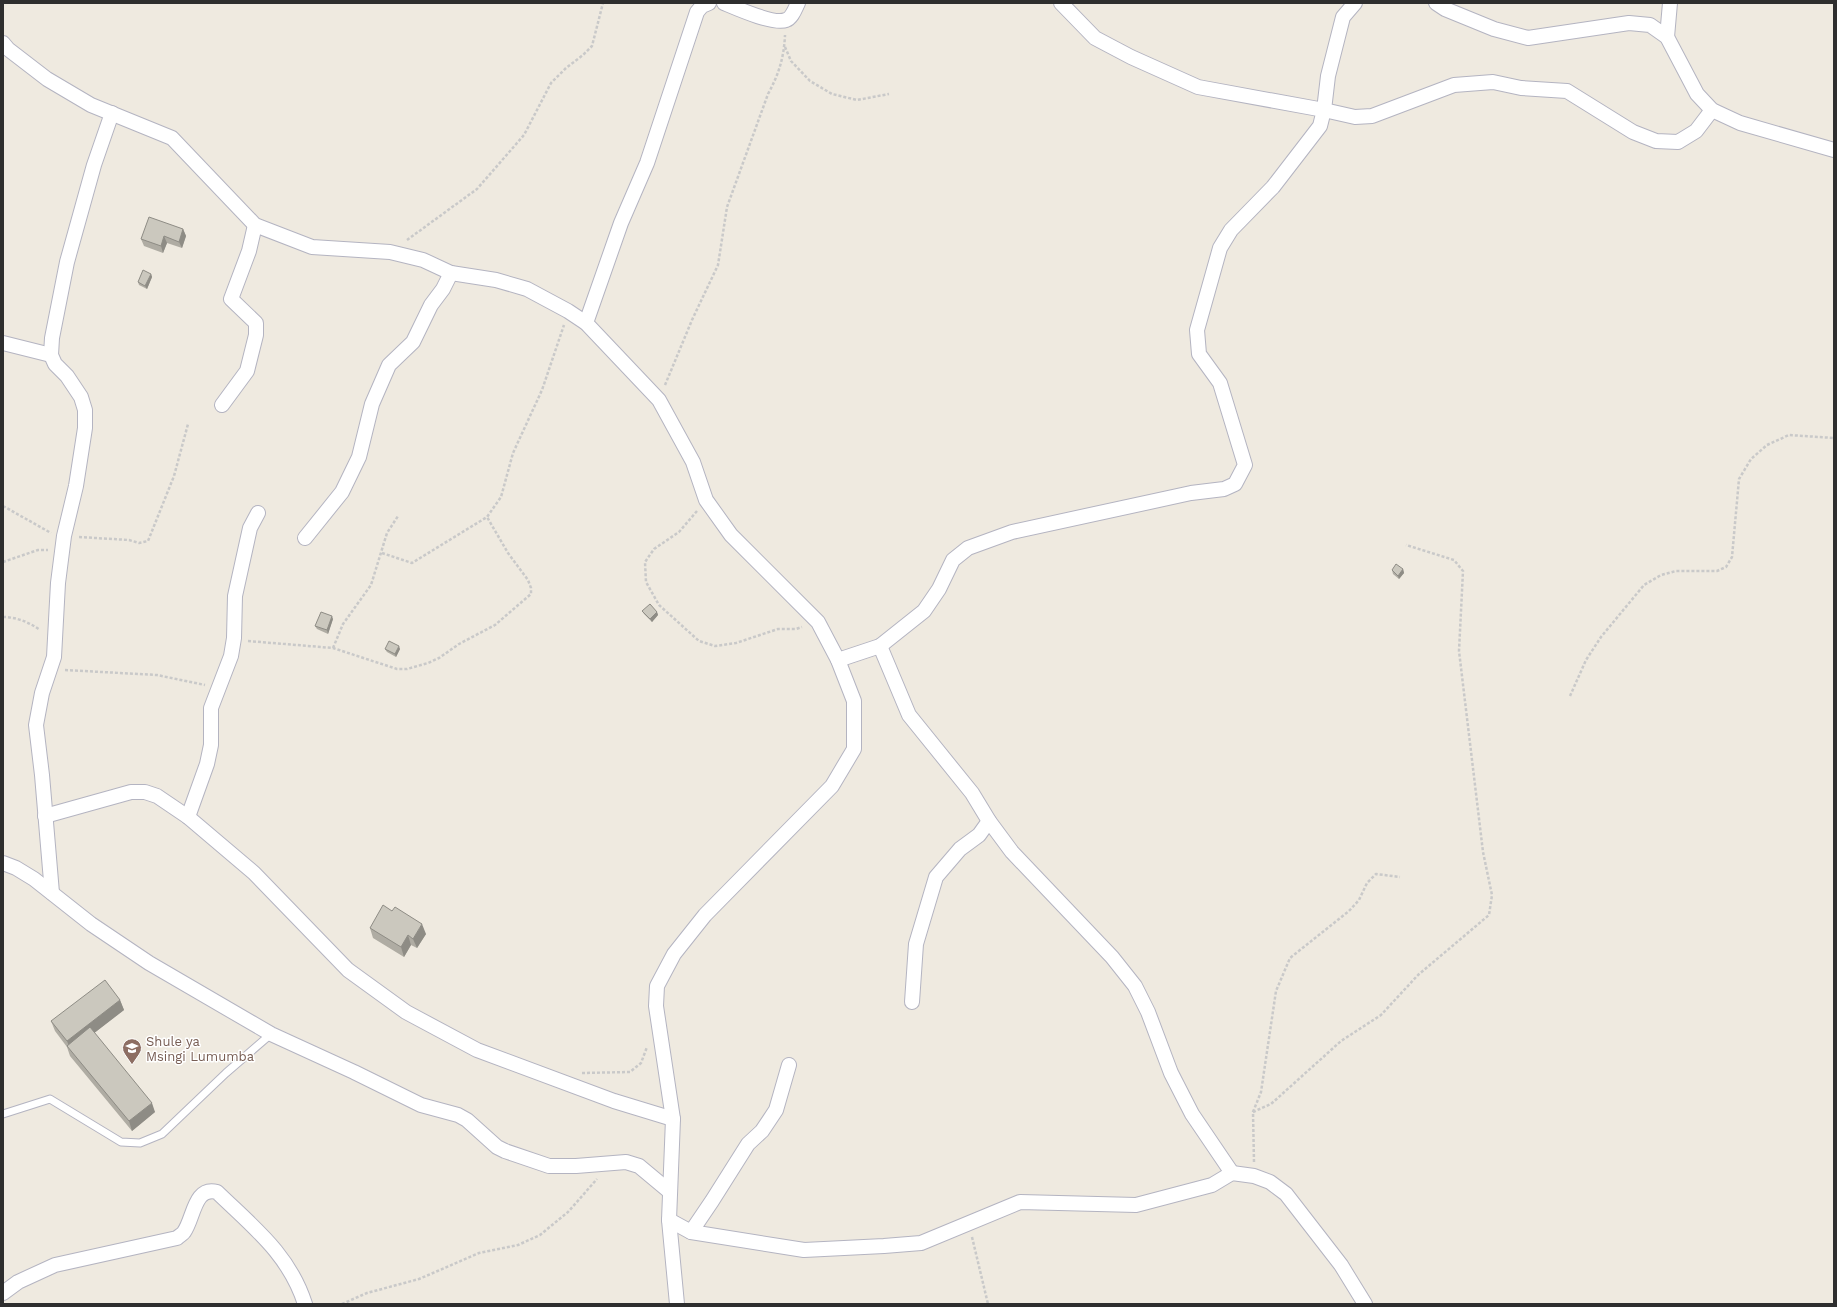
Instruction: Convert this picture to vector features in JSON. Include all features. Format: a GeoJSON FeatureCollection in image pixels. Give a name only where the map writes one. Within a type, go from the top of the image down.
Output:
{"type":"FeatureCollection","features":[{"type":"Feature","properties":{"kind":"street"},"geometry":{"type":"LineString","coordinates":[[586,323],[621,223],[647,163],[697,12],[702,6],[710,3]]}},
{"type":"Feature","properties":{"kind":"street"},"geometry":{"type":"LineString","coordinates":[[724,3],[777,22],[786,20],[792,15],[798,3]]}},
{"type":"Feature","properties":{"kind":"street"},"geometry":{"type":"LineString","coordinates":[[1062,3],[1095,38],[1130,57],[1198,87],[1355,117],[1372,116],[1454,85],[1493,82],[1521,88],[1567,91],[1633,132],[1656,141],[1678,142],[1696,131],[1712,110]]}},
{"type":"Feature","properties":{"kind":"street"},"geometry":{"type":"LineString","coordinates":[[838,660],[880,646],[924,611],[939,589],[953,560],[968,548],[1012,532],[1191,493],[1224,489],[1235,484],[1245,465],[1220,383],[1199,354],[1197,330],[1220,248],[1231,230],[1273,187],[1320,126],[1324,110],[1328,76],[1343,17],[1355,3]]}},
{"type":"Feature","properties":{"kind":"street"},"geometry":{"type":"LineString","coordinates":[[1436,3],[1445,9],[1494,29],[1528,38],[1629,23],[1650,25],[1667,38],[1697,94],[1712,110],[1740,123],[1834,150]]}},
{"type":"Feature","properties":{"kind":"street"},"geometry":{"type":"LineString","coordinates":[[1667,38],[1670,3]]}},
{"type":"Feature","properties":{"kind":"street"},"geometry":{"type":"LineString","coordinates":[[5,49],[47,79],[91,105],[172,138],[255,225],[312,247],[390,252],[423,260],[451,273],[496,280],[527,289],[568,311],[586,323],[659,400],[692,462],[706,500],[731,535],[818,622],[838,660],[854,701],[854,749],[832,786],[704,915],[674,954],[657,986],[656,1006],[673,1119],[669,1220],[677,1304]]}},
{"type":"Feature","properties":{"kind":"street"},"geometry":{"type":"LineString","coordinates":[[52,893],[36,725],[42,693],[51,669],[55,646],[58,583],[64,536],[81,454],[85,428],[85,410],[81,397],[74,385],[55,364],[51,355],[52,338],[67,262],[94,165],[112,113]]}},
{"type":"Feature","properties":{"kind":"street"},"geometry":{"type":"LineString","coordinates":[[222,406],[247,371],[256,336],[256,323],[231,299],[249,251],[255,225]]}},
{"type":"Feature","properties":{"kind":"street"},"geometry":{"type":"LineString","coordinates":[[305,538],[342,492],[359,457],[372,404],[389,365],[413,342],[431,305],[443,289],[451,273]]}},
{"type":"Feature","properties":{"kind":"street"},"geometry":{"type":"LineString","coordinates":[[3,343],[51,355]]}},
{"type":"Feature","properties":{"kind":"street"},"geometry":{"type":"LineString","coordinates":[[188,817],[207,764],[211,745],[211,708],[231,656],[234,638],[235,596],[250,528],[258,513]]}},
{"type":"Feature","properties":{"kind":"street"},"geometry":{"type":"LineString","coordinates":[[880,646],[909,716],[972,793],[989,821],[1012,852],[1112,957],[1135,986],[1148,1012],[1171,1073],[1192,1114],[1232,1173]]}},
{"type":"Feature","properties":{"kind":"street"},"geometry":{"type":"LineString","coordinates":[[45,816],[131,792],[145,792],[157,796],[188,817],[254,874],[348,970],[406,1012],[477,1050],[614,1101],[673,1119]]}},
{"type":"Feature","properties":{"kind":"street"},"geometry":{"type":"LineString","coordinates":[[912,1002],[916,944],[936,877],[960,849],[979,835],[989,821]]}},
{"type":"Feature","properties":{"kind":"street"},"geometry":{"type":"LineString","coordinates":[[3,863],[22,872],[92,924],[149,963],[270,1034],[421,1104],[458,1115],[505,1151],[549,1166],[576,1166],[626,1162],[634,1163],[669,1191]]}},
{"type":"Feature","properties":{"kind":"street"},"geometry":{"type":"LineString","coordinates":[[691,1232],[748,1144],[762,1132],[776,1110],[789,1065]]}},
{"type":"Feature","properties":{"kind":"street"},"geometry":{"type":"LineString","coordinates":[[669,1220],[691,1232],[804,1250],[920,1243],[968,1225],[1020,1202],[1136,1205],[1212,1185],[1232,1173],[1254,1176],[1270,1182],[1286,1194],[1341,1265],[1365,1304]]}},
{"type":"Feature","properties":{"kind":"street"},"geometry":{"type":"LineString","coordinates":[[3,1293],[18,1282],[55,1265],[177,1238],[184,1232],[199,1196],[207,1190],[211,1190],[217,1192],[274,1247],[289,1267],[305,1304]]}},
{"type":"Feature","properties":{"kind":"lane"},"geometry":{"type":"LineString","coordinates":[[3,1114],[50,1099],[121,1142],[140,1143],[162,1134],[226,1073],[270,1034]]}},
{"type":"Feature","properties":{"kind":"path"},"geometry":{"type":"LineString","coordinates":[[390,252],[477,189],[524,135],[551,83],[592,46],[603,3]]}},
{"type":"Feature","properties":{"kind":"path"},"geometry":{"type":"LineString","coordinates":[[659,400],[692,320],[718,265],[727,207],[768,94],[778,76],[785,47],[786,20]]}},
{"type":"Feature","properties":{"kind":"path"},"geometry":{"type":"LineString","coordinates":[[785,47],[792,61],[810,81],[832,94],[857,100],[889,94]]}},
{"type":"Feature","properties":{"kind":"path"},"geometry":{"type":"LineString","coordinates":[[382,553],[412,563],[487,517],[501,497],[513,453],[542,390],[568,311]]}},
{"type":"Feature","properties":{"kind":"path"},"geometry":{"type":"LineString","coordinates":[[3,506],[53,534],[129,540],[139,543],[148,541],[174,476],[188,424]]}},
{"type":"Feature","properties":{"kind":"path"},"geometry":{"type":"LineString","coordinates":[[1570,696],[1586,660],[1601,637],[1644,585],[1661,575],[1676,571],[1717,571],[1726,567],[1732,557],[1739,479],[1751,459],[1767,445],[1789,435],[1834,438]]}},
{"type":"Feature","properties":{"kind":"path"},"geometry":{"type":"LineString","coordinates":[[706,500],[680,532],[654,549],[644,562],[646,582],[659,605],[699,641],[715,646],[736,643],[778,630],[796,629],[818,622]]}},
{"type":"Feature","properties":{"kind":"path"},"geometry":{"type":"LineString","coordinates":[[333,648],[343,624],[371,584],[388,533],[398,516]]}},
{"type":"Feature","properties":{"kind":"path"},"geometry":{"type":"LineString","coordinates":[[234,638],[333,648],[397,668],[415,667],[439,658],[459,644],[495,625],[526,600],[532,591],[528,580],[508,553],[487,517]]}},
{"type":"Feature","properties":{"kind":"path"},"geometry":{"type":"LineString","coordinates":[[1252,1112],[1271,1104],[1341,1041],[1381,1015],[1418,975],[1489,915],[1492,895],[1483,852],[1460,651],[1463,571],[1454,560],[1406,545]]}},
{"type":"Feature","properties":{"kind":"path"},"geometry":{"type":"LineString","coordinates":[[3,562],[43,549],[62,553]]}},
{"type":"Feature","properties":{"kind":"path"},"geometry":{"type":"LineString","coordinates":[[3,617],[13,617],[34,625],[48,637],[55,646]]}},
{"type":"Feature","properties":{"kind":"path"},"geometry":{"type":"LineString","coordinates":[[51,669],[157,675],[219,688]]}},
{"type":"Feature","properties":{"kind":"path"},"geometry":{"type":"LineString","coordinates":[[1254,1176],[1252,1112],[1261,1092],[1276,991],[1290,958],[1349,911],[1359,900],[1367,883],[1376,874],[1400,877]]}},
{"type":"Feature","properties":{"kind":"path"},"geometry":{"type":"LineString","coordinates":[[577,1073],[630,1072],[641,1063],[649,1044]]}},
{"type":"Feature","properties":{"kind":"path"},"geometry":{"type":"LineString","coordinates":[[342,1304],[367,1293],[419,1279],[479,1253],[518,1245],[540,1235],[568,1212],[610,1164]]}},
{"type":"Feature","properties":{"kind":"path"},"geometry":{"type":"LineString","coordinates":[[968,1225],[988,1304]]}},
{"type":"Feature","properties":{"kind":"building"},"geometry":{"type":"Polygon","coordinates":[[[149,217],[183,229],[179,242],[164,236],[161,246],[141,239],[149,217]]]}},
{"type":"Feature","properties":{"kind":"building"},"geometry":{"type":"Polygon","coordinates":[[[143,270],[151,274],[145,286],[138,282],[143,270]]]}},
{"type":"Feature","properties":{"kind":"building"},"geometry":{"type":"Polygon","coordinates":[[[1396,564],[1403,569],[1398,576],[1392,570],[1396,564]]]}},
{"type":"Feature","properties":{"kind":"building"},"geometry":{"type":"Polygon","coordinates":[[[650,604],[657,612],[650,619],[642,611],[650,604]]]}},
{"type":"Feature","properties":{"kind":"building"},"geometry":{"type":"Polygon","coordinates":[[[321,612],[332,616],[327,630],[315,626],[321,612]]]}},
{"type":"Feature","properties":{"kind":"building"},"geometry":{"type":"Polygon","coordinates":[[[389,641],[399,646],[395,654],[385,649],[389,641]]]}},
{"type":"Feature","properties":{"kind":"building"},"geometry":{"type":"Polygon","coordinates":[[[383,905],[392,911],[395,907],[422,924],[413,939],[408,935],[401,947],[370,928],[383,905]]]}},
{"type":"Feature","properties":{"kind":"building"},"geometry":{"type":"Polygon","coordinates":[[[105,980],[120,1000],[67,1041],[51,1021],[105,980]]]}},
{"type":"Feature","properties":{"kind":"building"},"geometry":{"type":"Polygon","coordinates":[[[90,1027],[152,1103],[129,1121],[67,1046],[90,1027]]]}},
{"type":"Feature","properties":{"kind":"place","name":"Shule ya Msingi Lumumba"},"geometry":{"type":"Point","coordinates":[132,1065]}}]}
